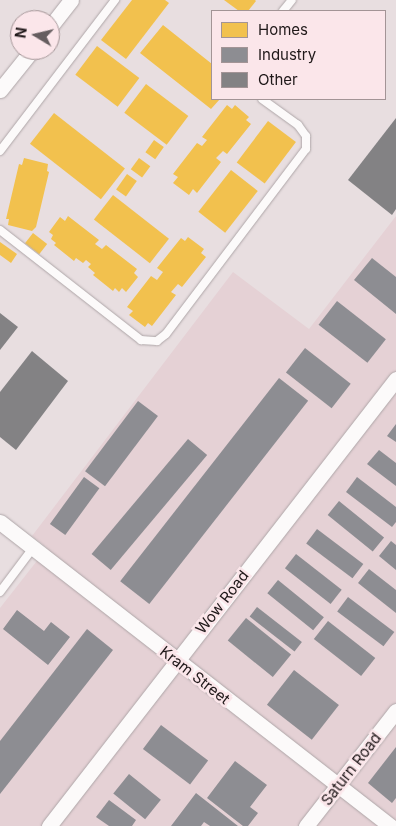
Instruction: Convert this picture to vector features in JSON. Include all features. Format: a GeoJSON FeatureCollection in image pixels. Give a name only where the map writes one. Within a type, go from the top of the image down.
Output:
{"type":"FeatureCollection","features":[{"type":"Feature","properties":{"kind":"street"},"geometry":{"type":"LineString","coordinates":[[60,14],[71,0]]}},
{"type":"Feature","properties":{"kind":"street"},"geometry":{"type":"LineString","coordinates":[[0,90],[24,60]]}},
{"type":"Feature","properties":{"kind":"street","name":"Wow Road"},"geometry":{"type":"LineString","coordinates":[[49,826],[396,379]]}},
{"type":"Feature","properties":{"kind":"street","name":"Kram Street"},"geometry":{"type":"LineString","coordinates":[[0,522],[392,826]]}},
{"type":"Feature","properties":{"kind":"street","name":"Saturn Road"},"geometry":{"type":"LineString","coordinates":[[306,826],[340,785],[396,711]]}},
{"type":"Feature","properties":{"kind":"lane"},"geometry":{"type":"LineString","coordinates":[[0,151],[115,0]]}},
{"type":"Feature","properties":{"kind":"lane"},"geometry":{"type":"LineString","coordinates":[[284,10],[292,0]]}},
{"type":"Feature","properties":{"kind":"lane"},"geometry":{"type":"LineString","coordinates":[[0,230],[142,340],[157,340],[166,334],[306,149],[306,136],[298,125],[263,100]]}},
{"type":"Feature","properties":{"kind":"lane"},"geometry":{"type":"LineString","coordinates":[[0,592],[33,548]]}},
{"type":"Feature","properties":{"kind":"shaded area"},"geometry":{"type":"Polygon","coordinates":[[[396,216],[396,826],[0,826],[0,608],[47,548],[32,536],[233,272],[309,329],[396,216]]]}},
{"type":"Feature","properties":{"kind":"building: Homes"},"geometry":{"type":"Polygon","coordinates":[[[132,0],[165,0],[169,3],[126,59],[101,40],[132,0]]]}},
{"type":"Feature","properties":{"kind":"building: Homes"},"geometry":{"type":"Polygon","coordinates":[[[224,0],[256,1],[249,10],[238,10],[224,0]]]}},
{"type":"Feature","properties":{"kind":"building: Homes"},"geometry":{"type":"Polygon","coordinates":[[[163,25],[211,63],[211,100],[219,100],[211,109],[140,53],[163,25]]]}},
{"type":"Feature","properties":{"kind":"building: Homes"},"geometry":{"type":"Polygon","coordinates":[[[97,46],[139,78],[118,107],[75,75],[97,46]]]}},
{"type":"Feature","properties":{"kind":"building: Homes"},"geometry":{"type":"Polygon","coordinates":[[[146,84],[188,116],[167,145],[124,113],[146,84]]]}},
{"type":"Feature","properties":{"kind":"building: Homes"},"geometry":{"type":"Polygon","coordinates":[[[227,105],[232,109],[235,105],[249,117],[246,120],[251,124],[227,154],[223,151],[216,158],[221,162],[197,193],[193,189],[189,195],[173,183],[178,177],[173,174],[197,143],[202,146],[207,140],[202,137],[227,105]]]}},
{"type":"Feature","properties":{"kind":"building: Homes"},"geometry":{"type":"Polygon","coordinates":[[[54,113],[125,168],[101,199],[30,144],[54,113]]]}},
{"type":"Feature","properties":{"kind":"building: Homes"},"geometry":{"type":"Polygon","coordinates":[[[268,121],[296,142],[265,184],[237,163],[268,121]]]}},
{"type":"Feature","properties":{"kind":"building: Homes"},"geometry":{"type":"Polygon","coordinates":[[[154,140],[164,147],[155,159],[145,152],[154,140]]]}},
{"type":"Feature","properties":{"kind":"building: Homes"},"geometry":{"type":"Polygon","coordinates":[[[24,158],[48,164],[47,171],[49,172],[36,227],[32,231],[8,225],[9,219],[6,219],[19,164],[22,165],[24,158]]]}},
{"type":"Feature","properties":{"kind":"building: Homes"},"geometry":{"type":"Polygon","coordinates":[[[139,158],[150,166],[142,178],[131,169],[139,158]]]}},
{"type":"Feature","properties":{"kind":"building: Homes"},"geometry":{"type":"Polygon","coordinates":[[[231,170],[258,191],[225,233],[198,212],[231,170]]]}},
{"type":"Feature","properties":{"kind":"building: Homes"},"geometry":{"type":"Polygon","coordinates":[[[127,174],[137,181],[126,196],[116,190],[127,174]]]}},
{"type":"Feature","properties":{"kind":"building: Homes"},"geometry":{"type":"Polygon","coordinates":[[[113,195],[169,239],[150,263],[94,219],[113,195]]]}},
{"type":"Feature","properties":{"kind":"building: Homes"},"geometry":{"type":"Polygon","coordinates":[[[68,216],[99,240],[95,244],[102,249],[106,245],[137,269],[134,273],[138,277],[126,292],[122,288],[119,292],[115,288],[113,291],[93,275],[95,273],[88,267],[91,264],[86,260],[83,263],[76,258],[74,261],[54,245],[56,243],[51,239],[53,235],[49,232],[60,217],[65,221],[68,216]]]}},
{"type":"Feature","properties":{"kind":"building: Homes"},"geometry":{"type":"Polygon","coordinates":[[[33,233],[47,244],[39,254],[25,243],[33,233]]]}},
{"type":"Feature","properties":{"kind":"building: Homes"},"geometry":{"type":"Polygon","coordinates":[[[188,237],[204,249],[201,253],[206,257],[182,287],[178,284],[171,292],[176,295],[152,326],[148,323],[145,327],[129,315],[133,311],[127,307],[151,276],[157,280],[163,272],[157,268],[181,238],[185,241],[188,237]]]}},
{"type":"Feature","properties":{"kind":"building: Homes"},"geometry":{"type":"Polygon","coordinates":[[[0,242],[17,254],[11,263],[0,255],[0,242]]]}},
{"type":"Feature","properties":{"kind":"building: Industry"},"geometry":{"type":"Polygon","coordinates":[[[372,258],[396,277],[396,314],[354,280],[372,258]]]}},
{"type":"Feature","properties":{"kind":"building: Industry"},"geometry":{"type":"Polygon","coordinates":[[[337,301],[386,339],[367,363],[319,325],[337,301]]]}},
{"type":"Feature","properties":{"kind":"building: Industry"},"geometry":{"type":"Polygon","coordinates":[[[305,348],[351,384],[332,408],[286,372],[305,348]]]}},
{"type":"Feature","properties":{"kind":"building: Industry"},"geometry":{"type":"Polygon","coordinates":[[[279,378],[308,401],[149,604],[120,581],[279,378]]]}},
{"type":"Feature","properties":{"kind":"building: Industry"},"geometry":{"type":"Polygon","coordinates":[[[138,401],[158,416],[105,486],[85,471],[138,401]]]}},
{"type":"Feature","properties":{"kind":"building: Industry"},"geometry":{"type":"Polygon","coordinates":[[[396,424],[396,442],[387,436],[396,424]]]}},
{"type":"Feature","properties":{"kind":"building: Industry"},"geometry":{"type":"Polygon","coordinates":[[[188,439],[207,455],[111,570],[92,554],[188,439]]]}},
{"type":"Feature","properties":{"kind":"building: Industry"},"geometry":{"type":"Polygon","coordinates":[[[379,450],[396,463],[396,486],[367,464],[379,450]]]}},
{"type":"Feature","properties":{"kind":"building: Industry"},"geometry":{"type":"Polygon","coordinates":[[[84,477],[99,488],[65,535],[50,524],[84,477]]]}},
{"type":"Feature","properties":{"kind":"building: Industry"},"geometry":{"type":"Polygon","coordinates":[[[357,477],[396,507],[396,522],[392,527],[346,492],[357,477]]]}},
{"type":"Feature","properties":{"kind":"building: Industry"},"geometry":{"type":"Polygon","coordinates":[[[339,501],[384,538],[373,551],[328,515],[339,501]]]}},
{"type":"Feature","properties":{"kind":"building: Industry"},"geometry":{"type":"Polygon","coordinates":[[[317,529],[363,564],[352,578],[306,543],[317,529]]]}},
{"type":"Feature","properties":{"kind":"building: Industry"},"geometry":{"type":"Polygon","coordinates":[[[391,541],[396,545],[396,570],[379,556],[391,541]]]}},
{"type":"Feature","properties":{"kind":"building: Industry"},"geometry":{"type":"Polygon","coordinates":[[[296,554],[342,590],[331,604],[285,568],[296,554]]]}},
{"type":"Feature","properties":{"kind":"building: Industry"},"geometry":{"type":"Polygon","coordinates":[[[369,569],[396,590],[396,613],[358,583],[369,569]]]}},
{"type":"Feature","properties":{"kind":"building: Industry"},"geometry":{"type":"Polygon","coordinates":[[[278,580],[324,617],[313,630],[267,593],[278,580]]]}},
{"type":"Feature","properties":{"kind":"building: Industry"},"geometry":{"type":"Polygon","coordinates":[[[348,597],[394,632],[383,646],[337,611],[348,597]]]}},
{"type":"Feature","properties":{"kind":"building: Industry"},"geometry":{"type":"Polygon","coordinates":[[[257,607],[302,642],[295,652],[250,616],[257,607]]]}},
{"type":"Feature","properties":{"kind":"building: Industry"},"geometry":{"type":"Polygon","coordinates":[[[17,610],[44,631],[51,622],[70,637],[48,665],[3,629],[17,610]]]}},
{"type":"Feature","properties":{"kind":"building: Industry"},"geometry":{"type":"Polygon","coordinates":[[[246,618],[291,655],[273,677],[228,641],[246,618]]]}},
{"type":"Feature","properties":{"kind":"building: Industry"},"geometry":{"type":"Polygon","coordinates":[[[328,621],[375,658],[361,676],[314,639],[328,621]]]}},
{"type":"Feature","properties":{"kind":"building: Industry"},"geometry":{"type":"Polygon","coordinates":[[[87,629],[113,650],[0,794],[0,741],[87,629]]]}},
{"type":"Feature","properties":{"kind":"building: Industry"},"geometry":{"type":"Polygon","coordinates":[[[294,670],[339,705],[312,740],[267,705],[294,670]]]}},
{"type":"Feature","properties":{"kind":"building: Industry"},"geometry":{"type":"Polygon","coordinates":[[[161,725],[208,761],[190,784],[143,749],[161,725]]]}},
{"type":"Feature","properties":{"kind":"building: Industry"},"geometry":{"type":"Polygon","coordinates":[[[396,747],[396,798],[392,803],[368,783],[396,747]]]}},
{"type":"Feature","properties":{"kind":"building: Industry"},"geometry":{"type":"Polygon","coordinates":[[[235,761],[267,785],[250,807],[258,813],[248,826],[243,826],[207,798],[235,761]]]}},
{"type":"Feature","properties":{"kind":"building: Industry"},"geometry":{"type":"Polygon","coordinates":[[[129,774],[161,800],[145,819],[113,793],[129,774]]]}},
{"type":"Feature","properties":{"kind":"building: Industry"},"geometry":{"type":"Polygon","coordinates":[[[196,793],[238,826],[210,826],[204,822],[201,826],[171,826],[196,793]]]}},
{"type":"Feature","properties":{"kind":"building: Industry"},"geometry":{"type":"Polygon","coordinates":[[[109,800],[136,820],[132,826],[109,826],[96,817],[109,800]]]}},
{"type":"Feature","properties":{"kind":"building: Other"},"geometry":{"type":"Polygon","coordinates":[[[396,118],[396,209],[392,215],[348,180],[396,118]]]}},
{"type":"Feature","properties":{"kind":"building: Other"},"geometry":{"type":"Polygon","coordinates":[[[0,313],[18,327],[0,350],[0,313]]]}},
{"type":"Feature","properties":{"kind":"building: Other"},"geometry":{"type":"Polygon","coordinates":[[[32,351],[68,381],[16,450],[0,437],[0,392],[32,351]]]}}]}
